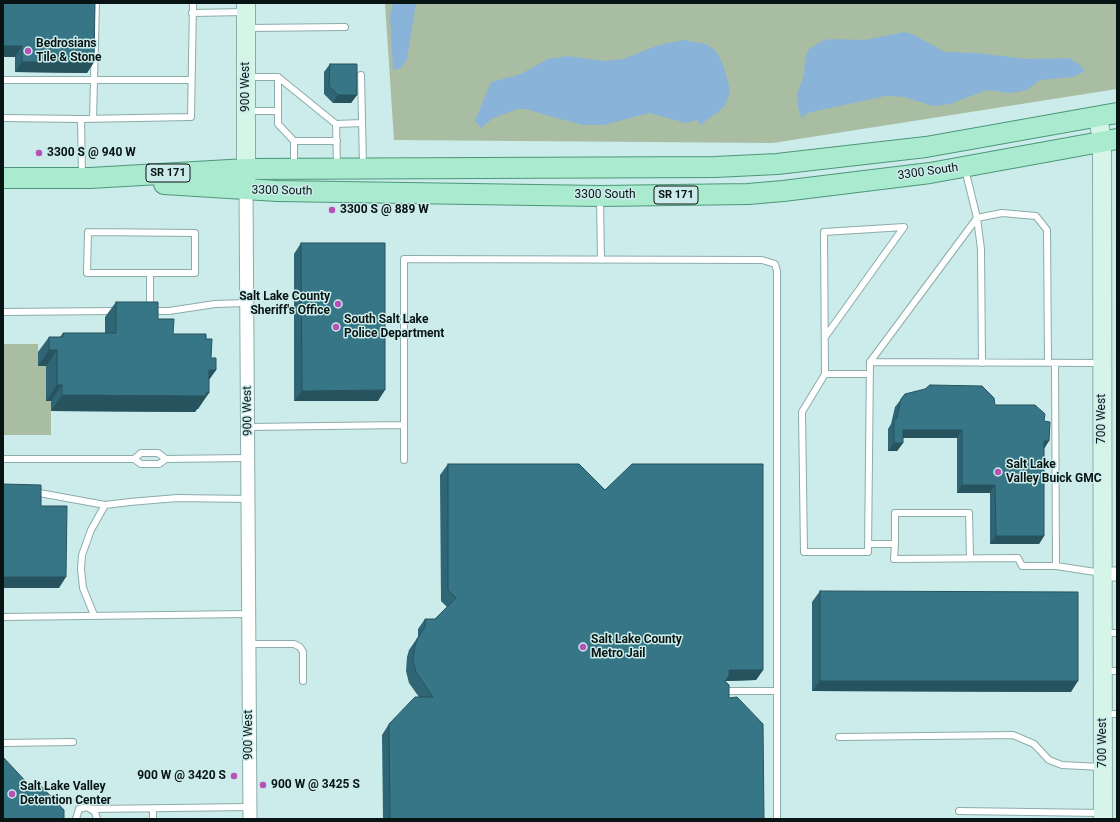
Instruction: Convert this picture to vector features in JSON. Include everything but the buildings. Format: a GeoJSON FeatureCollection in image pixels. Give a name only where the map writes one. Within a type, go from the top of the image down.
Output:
{"type":"FeatureCollection","features":[{"type":"Feature","properties":{"kind":"main road","name":"3300 South"},"geometry":{"type":"LineString","coordinates":[[3,178],[86,178],[246,169],[715,167],[777,164],[926,146],[1117,114]]}},
{"type":"Feature","properties":{"kind":"main road","name":"3300 South"},"geometry":{"type":"LineString","coordinates":[[86,178],[246,190],[600,196],[748,194],[784,191],[964,167],[1110,140]]}},
{"type":"Feature","properties":{"kind":"street","name":"900 West"},"geometry":{"type":"LineString","coordinates":[[246,14],[246,303],[249,427],[250,813]]}},
{"type":"Feature","properties":{"kind":"street","name":"700 West"},"geometry":{"type":"LineString","coordinates":[[1098,116],[1110,140],[1102,363],[1110,574],[1110,714],[1103,767],[1102,816]]}},
{"type":"Feature","properties":{"kind":"lane"},"geometry":{"type":"LineString","coordinates":[[93,119],[96,3]]}},
{"type":"Feature","properties":{"kind":"lane"},"geometry":{"type":"LineString","coordinates":[[3,118],[93,119],[191,117],[192,3]]}},
{"type":"Feature","properties":{"kind":"lane"},"geometry":{"type":"LineString","coordinates":[[192,13],[246,14],[345,28]]}},
{"type":"Feature","properties":{"kind":"lane"},"geometry":{"type":"LineString","coordinates":[[361,75],[363,169]]}},
{"type":"Feature","properties":{"kind":"lane"},"geometry":{"type":"LineString","coordinates":[[246,77],[278,77],[336,124],[362,124]]}},
{"type":"Feature","properties":{"kind":"lane"},"geometry":{"type":"LineString","coordinates":[[278,77],[278,124],[294,141],[294,169]]}},
{"type":"Feature","properties":{"kind":"lane"},"geometry":{"type":"LineString","coordinates":[[3,80],[192,80]]}},
{"type":"Feature","properties":{"kind":"lane"},"geometry":{"type":"LineString","coordinates":[[246,111],[278,111]]}},
{"type":"Feature","properties":{"kind":"lane"},"geometry":{"type":"LineString","coordinates":[[81,119],[86,178]]}},
{"type":"Feature","properties":{"kind":"lane"},"geometry":{"type":"LineString","coordinates":[[336,124],[337,169]]}},
{"type":"Feature","properties":{"kind":"lane"},"geometry":{"type":"LineString","coordinates":[[294,141],[337,142]]}},
{"type":"Feature","properties":{"kind":"lane"},"geometry":{"type":"LineString","coordinates":[[964,167],[977,218],[981,249],[982,363]]}},
{"type":"Feature","properties":{"kind":"lane"},"geometry":{"type":"LineString","coordinates":[[600,196],[601,260]]}},
{"type":"Feature","properties":{"kind":"lane"},"geometry":{"type":"LineString","coordinates":[[825,337],[904,227],[824,232],[825,374],[802,412],[804,552],[868,552],[870,362],[977,218],[1002,213],[1036,216],[1047,230],[1048,363]]}},
{"type":"Feature","properties":{"kind":"lane"},"geometry":{"type":"LineString","coordinates":[[88,232],[195,233],[195,273],[150,273],[88,273],[88,232]]}},
{"type":"Feature","properties":{"kind":"lane"},"geometry":{"type":"LineString","coordinates":[[404,460],[404,259],[762,260],[776,264],[777,819]]}},
{"type":"Feature","properties":{"kind":"lane"},"geometry":{"type":"LineString","coordinates":[[150,273],[147,311],[169,311],[215,304],[246,303]]}},
{"type":"Feature","properties":{"kind":"lane"},"geometry":{"type":"LineString","coordinates":[[3,312],[124,311]]}},
{"type":"Feature","properties":{"kind":"lane"},"geometry":{"type":"LineString","coordinates":[[870,362],[1102,363]]}},
{"type":"Feature","properties":{"kind":"lane"},"geometry":{"type":"LineString","coordinates":[[1055,363],[1056,566]]}},
{"type":"Feature","properties":{"kind":"lane"},"geometry":{"type":"LineString","coordinates":[[825,374],[870,374]]}},
{"type":"Feature","properties":{"kind":"lane"},"geometry":{"type":"LineString","coordinates":[[249,427],[404,425]]}},
{"type":"Feature","properties":{"kind":"lane"},"geometry":{"type":"LineString","coordinates":[[134,459],[141,454],[158,454],[166,459],[248,458]]}},
{"type":"Feature","properties":{"kind":"lane"},"geometry":{"type":"LineString","coordinates":[[3,459],[134,459],[141,464],[159,464],[166,459]]}},
{"type":"Feature","properties":{"kind":"lane"},"geometry":{"type":"LineString","coordinates":[[26,491],[105,506],[130,502],[196,498],[248,499]]}},
{"type":"Feature","properties":{"kind":"lane"},"geometry":{"type":"LineString","coordinates":[[94,615],[83,588],[81,569],[82,555],[91,530],[105,506]]}},
{"type":"Feature","properties":{"kind":"lane"},"geometry":{"type":"LineString","coordinates":[[970,558],[970,514],[895,512],[894,559],[1018,558],[1022,566],[1056,566],[1110,574]]}},
{"type":"Feature","properties":{"kind":"lane"},"geometry":{"type":"LineString","coordinates":[[868,544],[895,544]]}},
{"type":"Feature","properties":{"kind":"lane"},"geometry":{"type":"LineString","coordinates":[[3,617],[249,614]]}},
{"type":"Feature","properties":{"kind":"lane"},"geometry":{"type":"LineString","coordinates":[[249,644],[294,644],[300,647],[303,652],[303,681]]}},
{"type":"Feature","properties":{"kind":"lane"},"geometry":{"type":"LineString","coordinates":[[722,691],[777,691]]}},
{"type":"Feature","properties":{"kind":"lane"},"geometry":{"type":"LineString","coordinates":[[839,737],[1013,735],[1034,744],[1049,760],[1062,766],[1103,767]]}},
{"type":"Feature","properties":{"kind":"lane"},"geometry":{"type":"LineString","coordinates":[[3,743],[73,742]]}},
{"type":"Feature","properties":{"kind":"lane"},"geometry":{"type":"LineString","coordinates":[[76,819],[79,809],[87,807],[93,809],[153,809],[250,813]]}},
{"type":"Feature","properties":{"kind":"lane"},"geometry":{"type":"LineString","coordinates":[[93,809],[97,819]]}},
{"type":"Feature","properties":{"kind":"lane"},"geometry":{"type":"LineString","coordinates":[[153,809],[153,819]]}},
{"type":"Feature","properties":{"kind":"lane"},"geometry":{"type":"LineString","coordinates":[[959,811],[1102,816]]}},
{"type":"Feature","properties":{"kind":"green space"},"geometry":{"type":"Polygon","coordinates":[[[385,3],[1117,3],[1117,89],[773,143],[394,140],[385,3]]]}},
{"type":"Feature","properties":{"kind":"green space"},"geometry":{"type":"Polygon","coordinates":[[[3,344],[38,344],[38,365],[46,366],[46,401],[51,401],[51,435],[3,435],[3,344]]]}},
{"type":"Feature","properties":{"kind":"water"},"geometry":{"type":"Polygon","coordinates":[[[393,3],[416,3],[407,59],[401,68],[393,70],[390,15],[393,3]]]}},
{"type":"Feature","properties":{"kind":"water"},"geometry":{"type":"Polygon","coordinates":[[[904,32],[914,35],[945,52],[977,53],[1026,59],[1069,58],[1080,65],[1084,70],[1073,77],[1040,80],[1028,89],[1019,92],[1009,93],[987,90],[950,104],[933,106],[904,97],[886,96],[807,113],[802,119],[798,108],[797,94],[804,75],[805,58],[809,49],[822,41],[830,39],[865,40],[904,32]]]}},
{"type":"Feature","properties":{"kind":"water"},"geometry":{"type":"Polygon","coordinates":[[[683,40],[706,44],[716,51],[723,65],[729,85],[730,92],[725,105],[700,125],[697,120],[686,123],[649,113],[604,125],[582,125],[525,109],[518,109],[493,118],[481,128],[475,121],[491,82],[521,74],[548,59],[568,56],[604,61],[623,59],[659,45],[683,40]]]}},
{"type":"Feature","properties":{"kind":"place","name":"Bedrosians Tile & Stone"},"geometry":{"type":"Point","coordinates":[28,51]}},
{"type":"Feature","properties":{"kind":"place","name":"3300 S @ 940 W"},"geometry":{"type":"Point","coordinates":[39,153]}},
{"type":"Feature","properties":{"kind":"place","name":"3300 S @ 889 W"},"geometry":{"type":"Point","coordinates":[332,210]}},
{"type":"Feature","properties":{"kind":"place","name":"Salt Lake County Sheriff's Office"},"geometry":{"type":"Point","coordinates":[338,304]}},
{"type":"Feature","properties":{"kind":"place","name":"South Salt Lake Police Department"},"geometry":{"type":"Point","coordinates":[336,327]}},
{"type":"Feature","properties":{"kind":"place","name":"Salt Lake Valley Buick GMC"},"geometry":{"type":"Point","coordinates":[998,472]}},
{"type":"Feature","properties":{"kind":"place","name":"Salt Lake County Metro Jail"},"geometry":{"type":"Point","coordinates":[583,647]}},
{"type":"Feature","properties":{"kind":"place","name":"900 W @ 3420 S"},"geometry":{"type":"Point","coordinates":[234,776]}},
{"type":"Feature","properties":{"kind":"place","name":"900 W @ 3425 S"},"geometry":{"type":"Point","coordinates":[263,785]}},
{"type":"Feature","properties":{"kind":"place","name":"Salt Lake Valley Detention Center"},"geometry":{"type":"Point","coordinates":[12,794]}}]}
